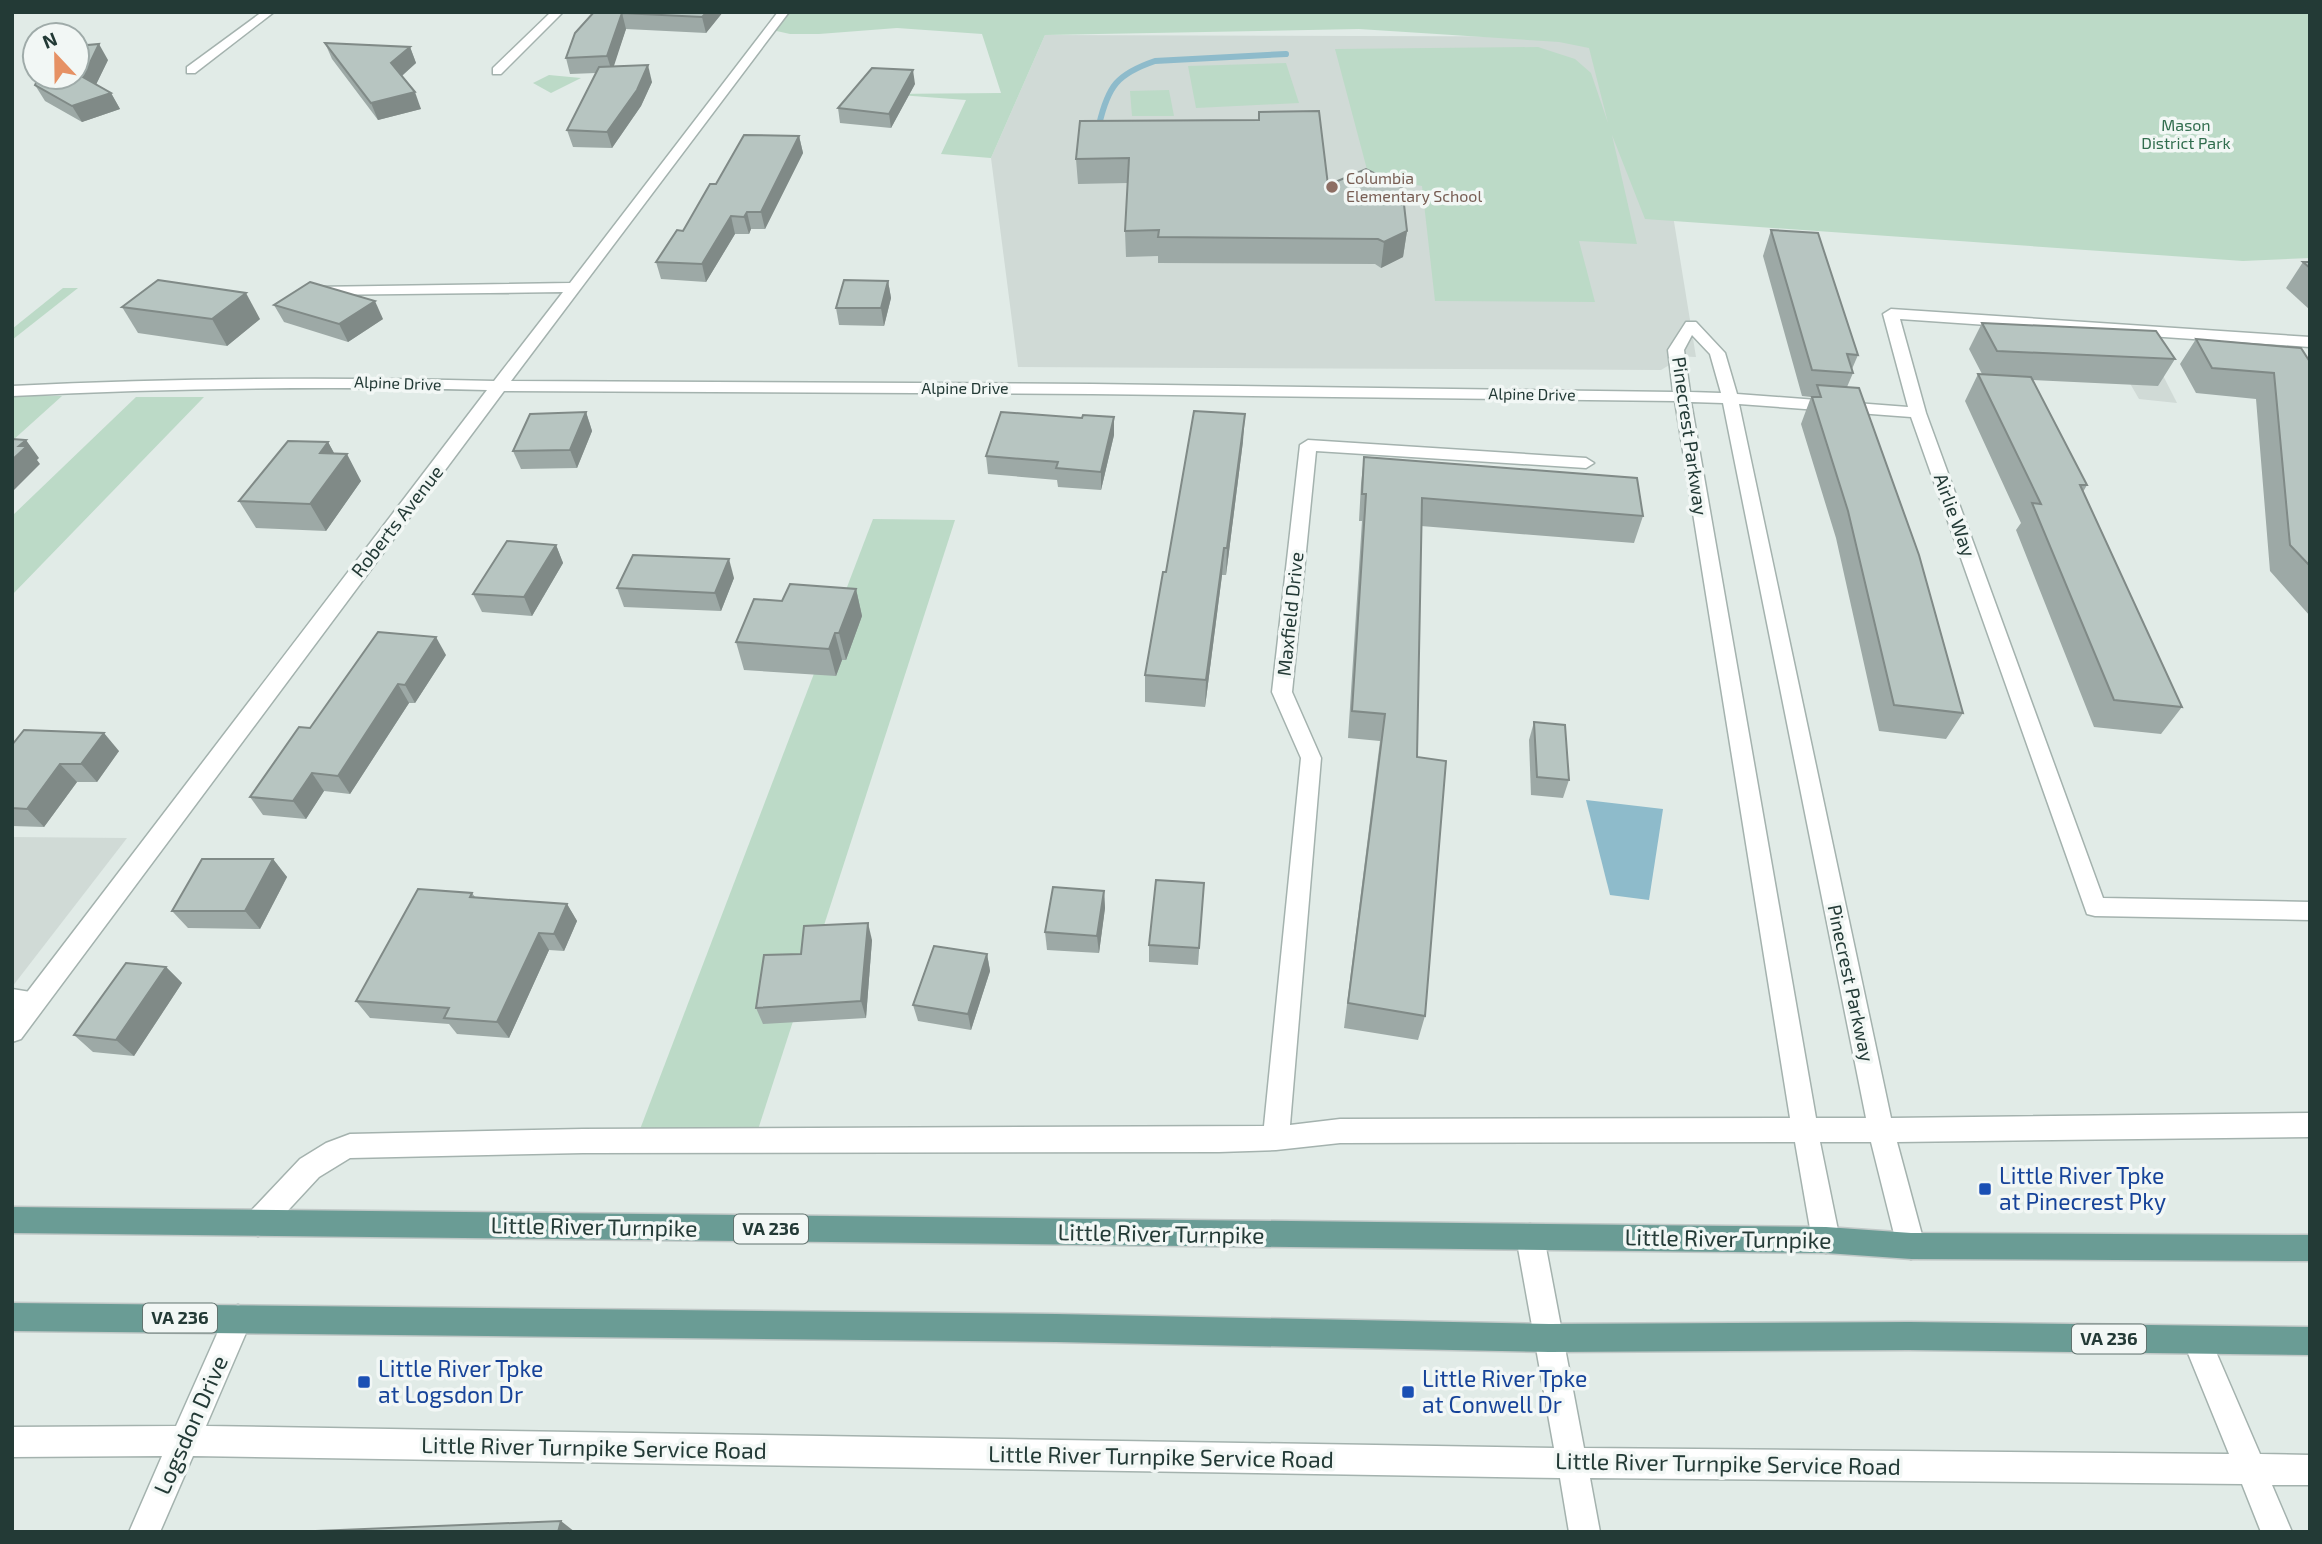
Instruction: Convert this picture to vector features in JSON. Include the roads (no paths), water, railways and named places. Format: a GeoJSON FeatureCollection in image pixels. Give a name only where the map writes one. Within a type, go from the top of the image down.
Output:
{"type":"FeatureCollection","features":[{"type":"Feature","properties":{"kind":"main road","name":"Little River Turnpike"},"geometry":{"type":"LineString","coordinates":[[12,1220],[1826,1240],[1911,1246],[2310,1248]]}},
{"type":"Feature","properties":{"kind":"main road","name":"VA 236"},"geometry":{"type":"LineString","coordinates":[[12,1317],[1056,1328],[1549,1338],[1909,1336],[2310,1341]]}},
{"type":"Feature","properties":{"kind":"street"},"geometry":{"type":"LineString","coordinates":[[191,70],[270,12]]}},
{"type":"Feature","properties":{"kind":"street"},"geometry":{"type":"LineString","coordinates":[[496,71],[558,12]]}},
{"type":"Feature","properties":{"kind":"street","name":"Roberts Avenue"},"geometry":{"type":"LineString","coordinates":[[12,1031],[23,1000],[500,386],[784,12]]}},
{"type":"Feature","properties":{"kind":"street"},"geometry":{"type":"LineString","coordinates":[[313,291],[573,287]]}},
{"type":"Feature","properties":{"kind":"street","name":"Airlie Way"},"geometry":{"type":"LineString","coordinates":[[2310,342],[1891,314],[1918,412],[2095,907],[2310,911]]}},
{"type":"Feature","properties":{"kind":"street","name":"Pinecrest Parkway"},"geometry":{"type":"LineString","coordinates":[[1826,1240],[1804,1130],[1682,397],[1676,350],[1691,326],[1717,353],[1730,398],[1881,1130],[1911,1246]]}},
{"type":"Feature","properties":{"kind":"street","name":"Alpine Drive"},"geometry":{"type":"LineString","coordinates":[[12,391],[189,383],[352,382],[500,386],[1092,389],[1730,398],[1918,412]]}},
{"type":"Feature","properties":{"kind":"street","name":"Maxfield Drive"},"geometry":{"type":"LineString","coordinates":[[1276,1138],[1311,758],[1282,692],[1308,445],[1586,463]]}},
{"type":"Feature","properties":{"kind":"street"},"geometry":{"type":"LineString","coordinates":[[258,1223],[313,1163],[326,1154],[350,1146],[583,1141],[1276,1138],[1340,1131],[1881,1130],[2310,1125]]}},
{"type":"Feature","properties":{"kind":"street"},"geometry":{"type":"LineString","coordinates":[[1530,1237],[1585,1532]]}},
{"type":"Feature","properties":{"kind":"street","name":"Logsdon Drive"},"geometry":{"type":"LineString","coordinates":[[144,1532],[238,1319]]}},
{"type":"Feature","properties":{"kind":"street"},"geometry":{"type":"LineString","coordinates":[[2197,1341],[2277,1532]]}},
{"type":"Feature","properties":{"kind":"street","name":"Little River Turnpike Service Road"},"geometry":{"type":"LineString","coordinates":[[12,1442],[184,1441],[1573,1463],[2310,1470]]}},
{"type":"Feature","properties":{"kind":"water"},"geometry":{"type":"Polygon","coordinates":[[[1586,800],[1663,809],[1649,900],[1610,895],[1586,800]]]}},
{"type":"Feature","properties":{"kind":"waterway"},"geometry":{"type":"LineString","coordinates":[[1099,125],[1106,100],[1116,83],[1131,71],[1155,61],[1286,54]]}},
{"type":"Feature","properties":{"kind":"place","name":"Columbia Elementary School"},"geometry":{"type":"Point","coordinates":[1332,187]}},
{"type":"Feature","properties":{"kind":"place","name":"Little River Tpke at Pinecrest Pky"},"geometry":{"type":"Point","coordinates":[1985,1189]}},
{"type":"Feature","properties":{"kind":"place","name":"Little River Tpke at Logsdon Dr"},"geometry":{"type":"Point","coordinates":[364,1382]}},
{"type":"Feature","properties":{"kind":"place","name":"Little River Tpke at Conwell Dr"},"geometry":{"type":"Point","coordinates":[1408,1392]}},
{"type":"Feature","properties":{"kind":"park label","name":"Mason District Park"},"geometry":{"type":"Point","coordinates":[2186,134]}}]}
